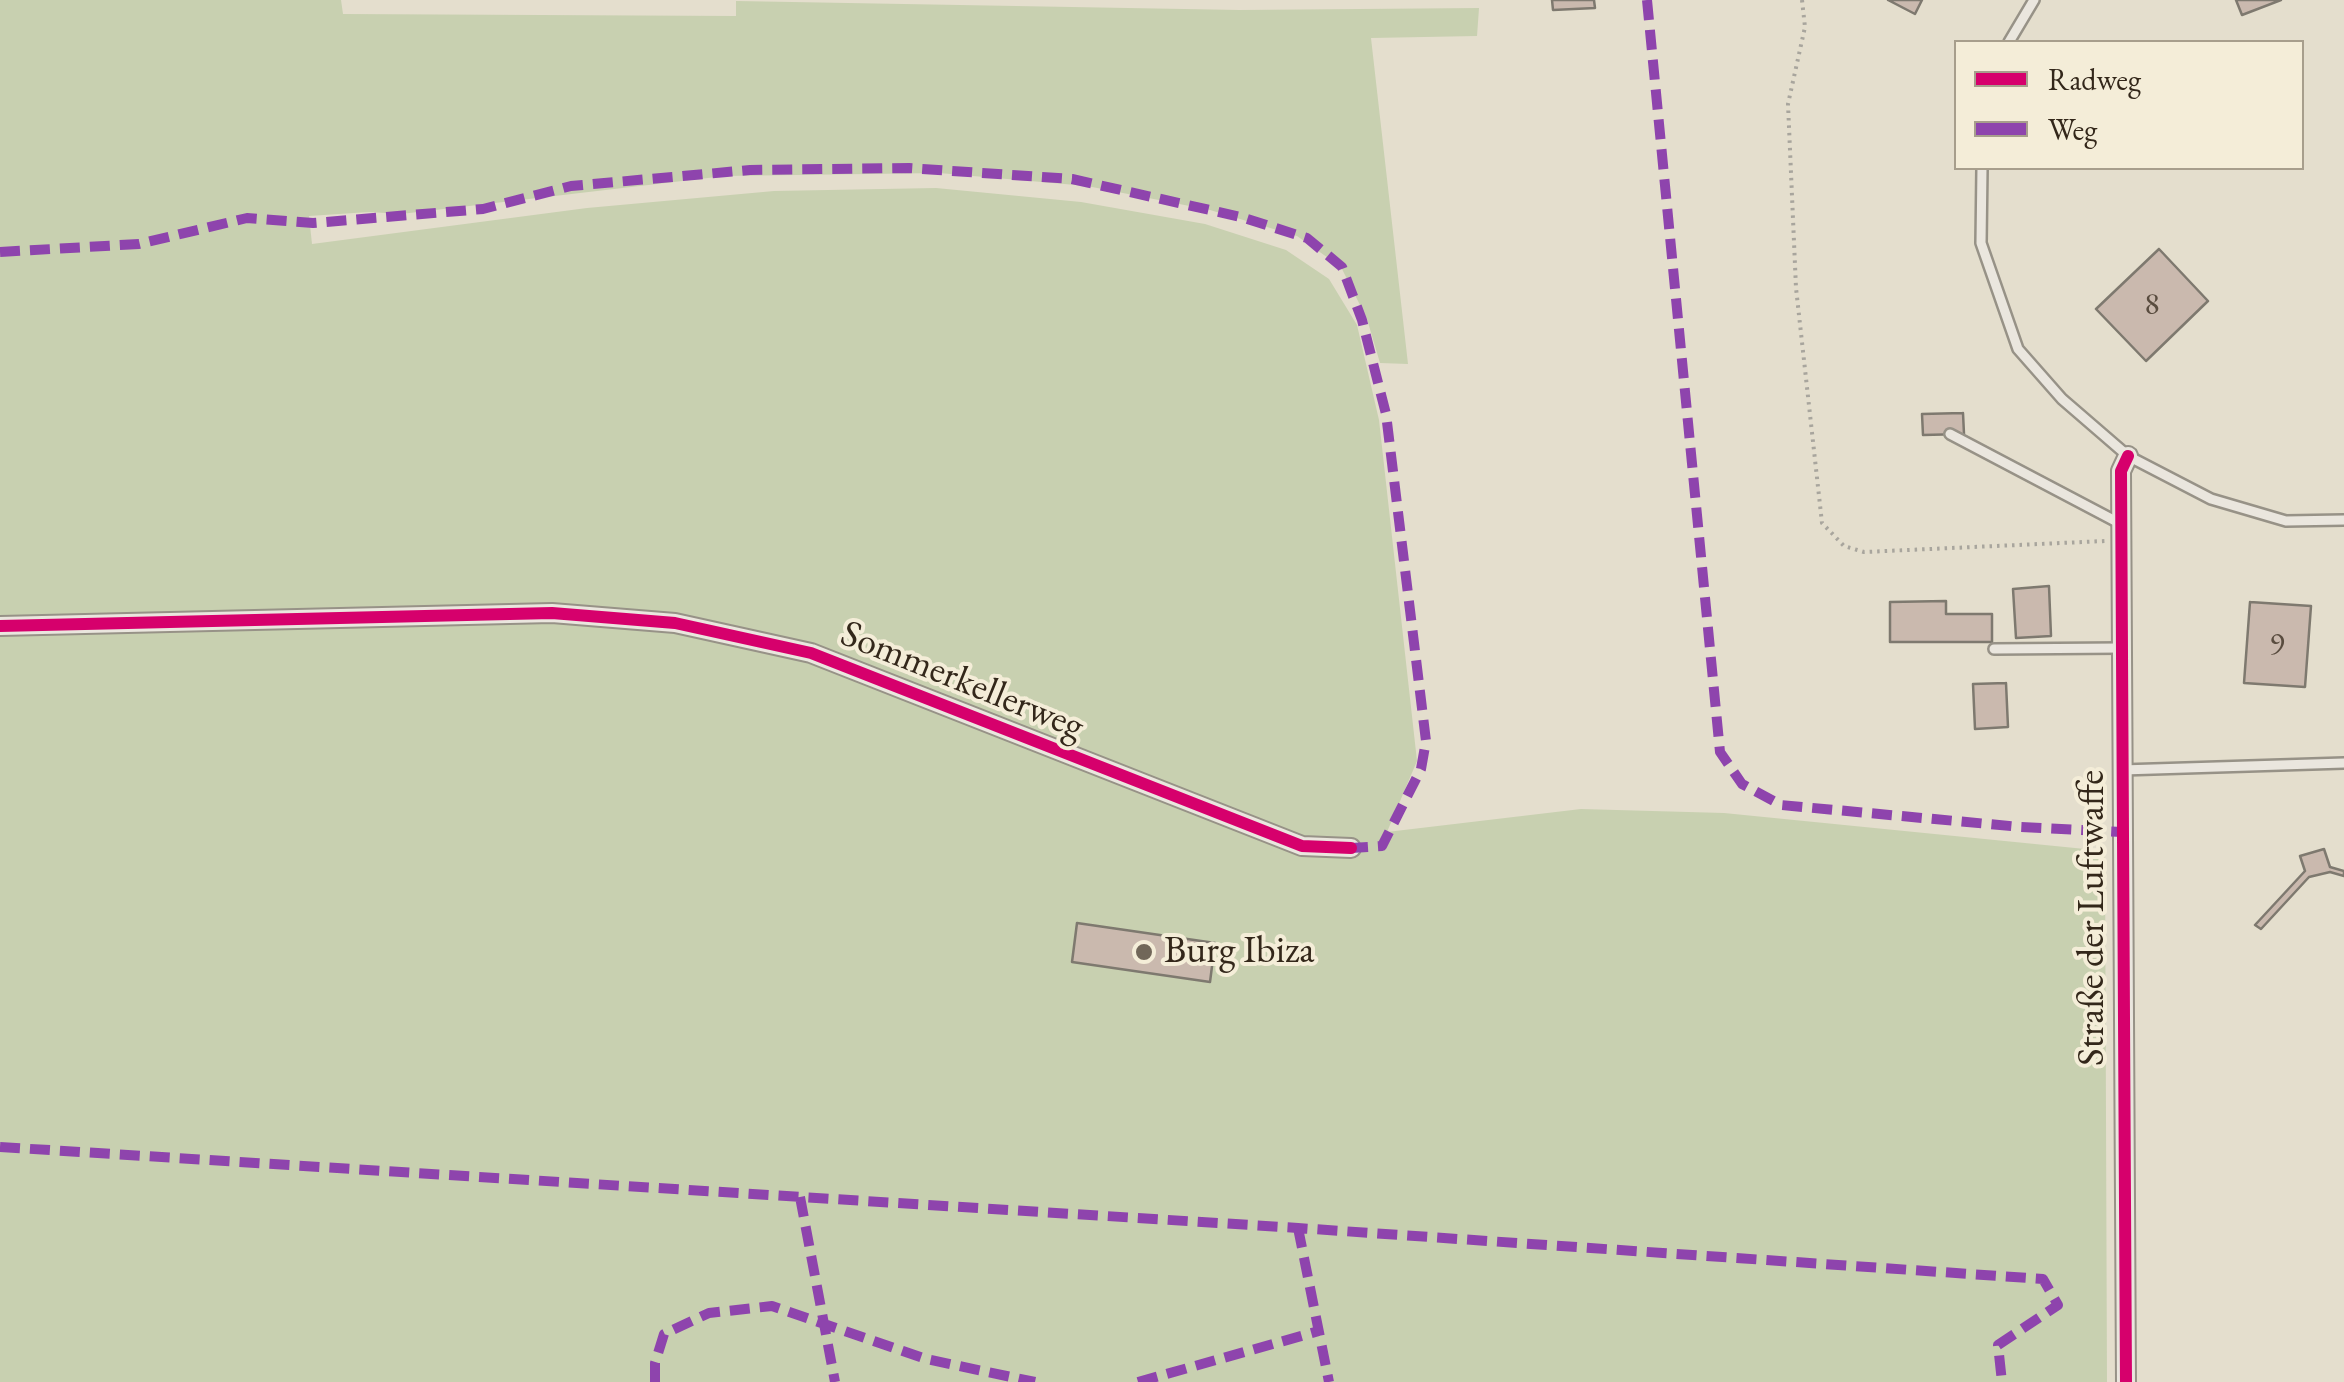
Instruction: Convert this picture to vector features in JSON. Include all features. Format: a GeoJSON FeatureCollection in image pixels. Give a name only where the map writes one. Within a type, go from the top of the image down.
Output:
{"type":"FeatureCollection","features":[{"type":"Feature","properties":{"kind":"street","name":"Straße der Luftwaffe"},"geometry":{"type":"LineString","coordinates":[[2126,1382],[2121,471],[2128,456]]}},
{"type":"Feature","properties":{"kind":"street","name":"Sommerkellerweg"},"geometry":{"type":"LineString","coordinates":[[0,626],[552,613],[675,623],[811,653],[1302,846],[1351,848]]}},
{"type":"Feature","properties":{"kind":"lane"},"geometry":{"type":"LineString","coordinates":[[2010,40],[2034,0]]}},
{"type":"Feature","properties":{"kind":"lane"},"geometry":{"type":"LineString","coordinates":[[1982,170],[1981,243],[2018,348],[2062,400],[2128,456],[2212,499],[2286,521],[2344,520]]}},
{"type":"Feature","properties":{"kind":"lane"},"geometry":{"type":"LineString","coordinates":[[1950,434],[2121,532]]}},
{"type":"Feature","properties":{"kind":"lane"},"geometry":{"type":"LineString","coordinates":[[1994,649],[2122,648]]}},
{"type":"Feature","properties":{"kind":"lane"},"geometry":{"type":"LineString","coordinates":[[2122,770],[2344,764]]}},
{"type":"Feature","properties":{"kind":"path"},"geometry":{"type":"LineString","coordinates":[[1802,0],[1804,27],[1788,104],[1796,288],[1822,524],[1844,546],[1864,552],[2121,532]]}},
{"type":"Feature","properties":{"kind":"green space"},"geometry":{"type":"Polygon","coordinates":[[[0,0],[341,0],[343,14],[736,16],[736,1],[1240,10],[1479,8],[1477,36],[1371,38],[1408,364],[1380,363],[1367,319],[1341,267],[1297,236],[1210,210],[1087,186],[939,173],[725,176],[401,214],[309,216],[312,244],[587,208],[774,191],[936,188],[1081,202],[1205,224],[1286,250],[1329,279],[1357,325],[1379,420],[1417,761],[1387,832],[1581,809],[1724,813],[2105,851],[2107,1382],[0,1382],[0,0]]]}},
{"type":"Feature","properties":{"kind":"building"},"geometry":{"type":"Polygon","coordinates":[[[1552,0],[1594,0],[1595,8],[1553,10],[1552,0]]]}},
{"type":"Feature","properties":{"kind":"building"},"geometry":{"type":"Polygon","coordinates":[[[1888,0],[1922,0],[1915,14],[1888,0]]]}},
{"type":"Feature","properties":{"kind":"building"},"geometry":{"type":"Polygon","coordinates":[[[2236,0],[2281,0],[2242,15],[2236,0]]]}},
{"type":"Feature","properties":{"kind":"building"},"geometry":{"type":"Polygon","coordinates":[[[2159,249],[2208,301],[2146,361],[2096,309],[2159,249]]]}},
{"type":"Feature","properties":{"kind":"building"},"geometry":{"type":"Polygon","coordinates":[[[1963,413],[1964,434],[1923,435],[1922,414],[1963,413]]]}},
{"type":"Feature","properties":{"kind":"building"},"geometry":{"type":"Polygon","coordinates":[[[2049,586],[2051,636],[2016,638],[2013,589],[2049,586]]]}},
{"type":"Feature","properties":{"kind":"building"},"geometry":{"type":"Polygon","coordinates":[[[1946,601],[1946,614],[1992,614],[1992,642],[1890,642],[1890,602],[1946,601]]]}},
{"type":"Feature","properties":{"kind":"building"},"geometry":{"type":"Polygon","coordinates":[[[2250,602],[2311,606],[2305,687],[2244,683],[2250,602]]]}},
{"type":"Feature","properties":{"kind":"building"},"geometry":{"type":"Polygon","coordinates":[[[2006,683],[2008,727],[1975,729],[1973,684],[2006,683]]]}},
{"type":"Feature","properties":{"kind":"building"},"geometry":{"type":"Polygon","coordinates":[[[2324,849],[2330,867],[2344,871],[2344,876],[2330,872],[2309,877],[2261,929],[2255,925],[2305,871],[2300,856],[2324,849]]]}},
{"type":"Feature","properties":{"kind":"building","name":"Burg Ibiza"},"geometry":{"type":"Polygon","coordinates":[[[1077,923],[1215,943],[1210,982],[1072,962],[1077,923]]]}},
{"type":"Feature","properties":{"kind":"marked path"},"geometry":{"type":"LineString","coordinates":[[1647,0],[1720,752],[1742,784],[1781,805],[2122,832]]}},
{"type":"Feature","properties":{"kind":"marked path"},"geometry":{"type":"LineString","coordinates":[[0,252],[139,244],[247,218],[313,223],[483,209],[571,186],[750,170],[909,168],[1072,179],[1241,217],[1307,238],[1342,267],[1362,320],[1386,414],[1426,741],[1421,769],[1382,846],[1351,848]]}},
{"type":"Feature","properties":{"kind":"marked path"},"geometry":{"type":"LineString","coordinates":[[0,1147],[2043,1279],[2058,1305],[1998,1345],[2002,1382]]}},
{"type":"Feature","properties":{"kind":"marked path"},"geometry":{"type":"LineString","coordinates":[[800,1197],[835,1382]]}},
{"type":"Feature","properties":{"kind":"marked path"},"geometry":{"type":"LineString","coordinates":[[1298,1228],[1329,1382]]}},
{"type":"Feature","properties":{"kind":"marked path"},"geometry":{"type":"LineString","coordinates":[[655,1382],[655,1363],[664,1334],[709,1313],[772,1306],[926,1359],[1035,1382]]}},
{"type":"Feature","properties":{"kind":"marked path"},"geometry":{"type":"LineString","coordinates":[[1138,1382],[1319,1331]]}},
{"type":"Feature","properties":{"kind":"cycle path"},"geometry":{"type":"LineString","coordinates":[[2126,1382],[2121,471],[2128,456]]}},
{"type":"Feature","properties":{"kind":"cycle path"},"geometry":{"type":"LineString","coordinates":[[0,626],[552,613],[675,623],[811,653],[1302,846],[1351,848]]}},
{"type":"Feature","properties":{"kind":"place","name":"Burg Ibiza"},"geometry":{"type":"Point","coordinates":[1144,952]}}]}
